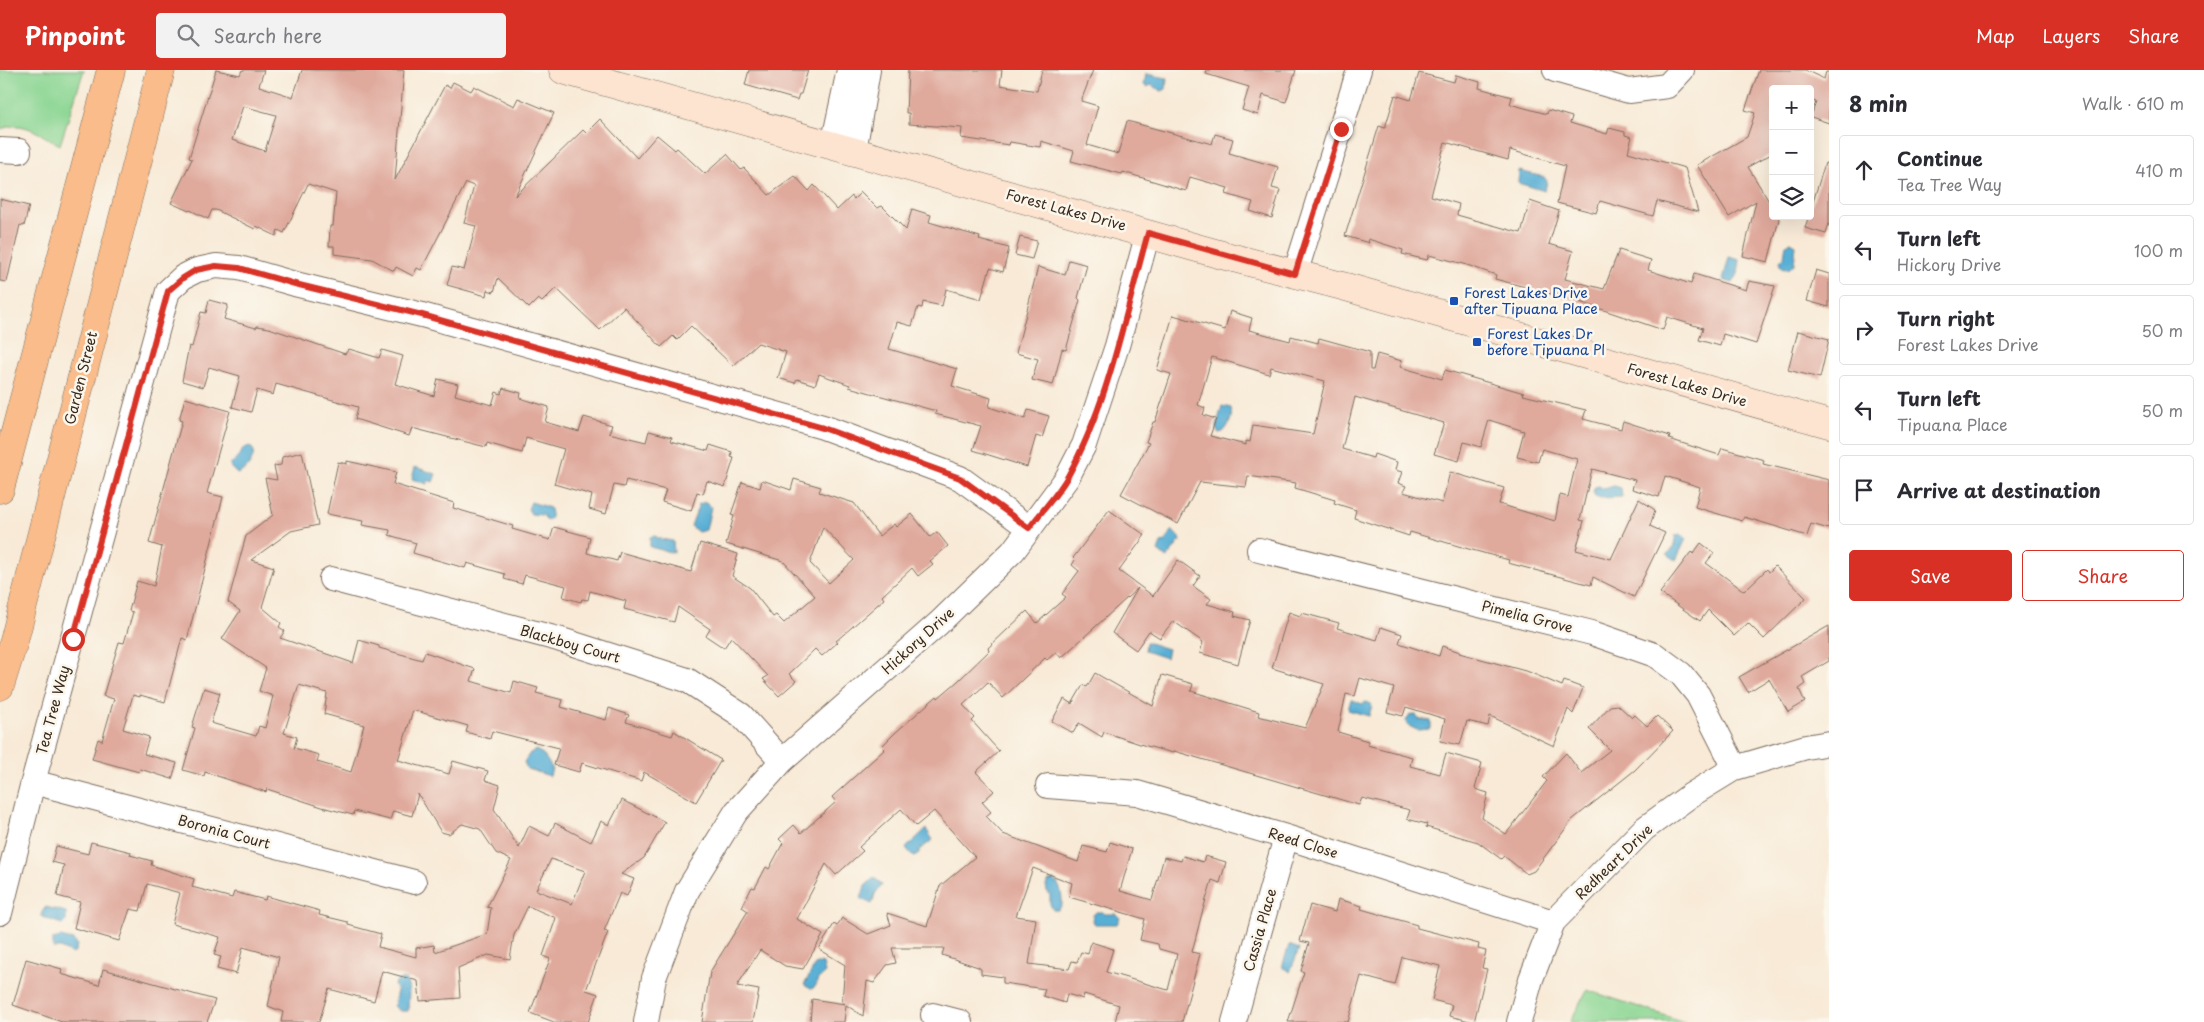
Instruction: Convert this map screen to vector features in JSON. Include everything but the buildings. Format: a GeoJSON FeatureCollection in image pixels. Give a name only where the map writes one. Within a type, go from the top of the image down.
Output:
{"type":"FeatureCollection","features":[{"type":"Feature","properties":{"kind":"main road"},"geometry":{"type":"LineString","coordinates":[[0,488],[111,70]]}},
{"type":"Feature","properties":{"kind":"main road","name":"Garden Street"},"geometry":{"type":"LineString","coordinates":[[0,686],[14,640],[161,70]]}},
{"type":"Feature","properties":{"kind":"main road","name":"Forest Lakes Drive"},"geometry":{"type":"LineString","coordinates":[[574,72],[1829,424]]}},
{"type":"Feature","properties":{"kind":"street"},"geometry":{"type":"LineString","coordinates":[[844,148],[849,70]]}},
{"type":"Feature","properties":{"kind":"street"},"geometry":{"type":"LineString","coordinates":[[844,148],[868,70]]}},
{"type":"Feature","properties":{"kind":"street"},"geometry":{"type":"LineString","coordinates":[[1295,274],[1359,70]]}},
{"type":"Feature","properties":{"kind":"street"},"geometry":{"type":"LineString","coordinates":[[1555,70],[1629,91],[1667,86],[1682,70]]}},
{"type":"Feature","properties":{"kind":"street","name":"Hickory Drive"},"geometry":{"type":"LineString","coordinates":[[646,1022],[654,978],[688,890],[736,812],[782,761],[939,623],[1014,551],[1067,478],[1084,445],[1117,346],[1148,233]]}},
{"type":"Feature","properties":{"kind":"street","name":"Tea Tree Way"},"geometry":{"type":"LineString","coordinates":[[0,913],[168,291],[196,270],[216,266],[239,268],[295,284],[422,315],[823,428],[960,478],[1029,528]]}},
{"type":"Feature","properties":{"kind":"street","name":"Pimelia Grove"},"geometry":{"type":"LineString","coordinates":[[1259,550],[1592,633],[1655,654],[1681,674],[1698,695],[1735,768]]}},
{"type":"Feature","properties":{"kind":"street","name":"Blackboy Court"},"geometry":{"type":"LineString","coordinates":[[331,579],[558,640],[686,680],[741,715],[782,761]]}},
{"type":"Feature","properties":{"kind":"street","name":"Redheart Drive"},"geometry":{"type":"LineString","coordinates":[[1519,1022],[1531,978],[1553,922],[1644,829],[1690,795],[1735,768],[1806,747],[1829,744]]}},
{"type":"Feature","properties":{"kind":"street","name":"Boronia Court"},"geometry":{"type":"LineString","coordinates":[[34,782],[414,882]]}},
{"type":"Feature","properties":{"kind":"street","name":"Reed Close"},"geometry":{"type":"LineString","coordinates":[[1048,786],[1137,793],[1286,837],[1553,922]]}},
{"type":"Feature","properties":{"kind":"street","name":"Cassia Place"},"geometry":{"type":"LineString","coordinates":[[1234,1022],[1286,837]]}},
{"type":"Feature","properties":{"kind":"street"},"geometry":{"type":"LineString","coordinates":[[933,1015],[960,1022]]}},
{"type":"Feature","properties":{"kind":"green space"},"geometry":{"type":"Polygon","coordinates":[[[0,70],[84,70],[60,145],[31,129],[23,127],[8,127],[0,130],[0,70]]]}},
{"type":"Feature","properties":{"kind":"green space"},"geometry":{"type":"Polygon","coordinates":[[[1587,990],[1685,1022],[1570,1022],[1587,990]]]}},
{"type":"Feature","properties":{"kind":"water"},"geometry":{"type":"Polygon","coordinates":[[[1146,74],[1167,78],[1166,89],[1162,91],[1151,85],[1147,87],[1144,85],[1146,74]]]}},
{"type":"Feature","properties":{"kind":"water"},"geometry":{"type":"Polygon","coordinates":[[[1519,171],[1544,177],[1547,181],[1545,191],[1518,183],[1519,171]]]}},
{"type":"Feature","properties":{"kind":"water"},"geometry":{"type":"Polygon","coordinates":[[[1791,242],[1796,245],[1794,264],[1790,268],[1784,269],[1780,266],[1780,261],[1784,257],[1786,244],[1791,242]]]}},
{"type":"Feature","properties":{"kind":"water"},"geometry":{"type":"Polygon","coordinates":[[[1729,257],[1740,260],[1738,274],[1733,283],[1723,280],[1729,257]]]}},
{"type":"Feature","properties":{"kind":"water"},"geometry":{"type":"Polygon","coordinates":[[[1222,406],[1231,408],[1231,415],[1225,430],[1218,433],[1216,428],[1222,406]]]}},
{"type":"Feature","properties":{"kind":"water"},"geometry":{"type":"Polygon","coordinates":[[[250,446],[254,451],[251,462],[247,468],[237,474],[230,464],[236,460],[244,448],[250,446]]]}},
{"type":"Feature","properties":{"kind":"water"},"geometry":{"type":"Polygon","coordinates":[[[415,467],[436,474],[433,482],[428,480],[427,484],[412,479],[415,467]]]}},
{"type":"Feature","properties":{"kind":"water"},"geometry":{"type":"Polygon","coordinates":[[[1599,486],[1604,489],[1614,486],[1621,488],[1622,497],[1601,498],[1595,496],[1593,492],[1595,487],[1599,486]]]}},
{"type":"Feature","properties":{"kind":"water"},"geometry":{"type":"Polygon","coordinates":[[[531,502],[550,508],[551,515],[547,521],[543,515],[531,514],[528,509],[531,502]]]}},
{"type":"Feature","properties":{"kind":"water"},"geometry":{"type":"Polygon","coordinates":[[[706,502],[711,507],[706,530],[698,532],[691,526],[699,504],[706,502]]]}},
{"type":"Feature","properties":{"kind":"water"},"geometry":{"type":"Polygon","coordinates":[[[1172,530],[1181,540],[1167,558],[1158,551],[1161,543],[1165,542],[1172,530]]]}},
{"type":"Feature","properties":{"kind":"water"},"geometry":{"type":"Polygon","coordinates":[[[1680,534],[1686,539],[1676,560],[1667,554],[1673,549],[1676,535],[1680,534]]]}},
{"type":"Feature","properties":{"kind":"water"},"geometry":{"type":"Polygon","coordinates":[[[655,536],[660,539],[673,541],[674,553],[650,547],[650,537],[655,536]]]}},
{"type":"Feature","properties":{"kind":"water"},"geometry":{"type":"Polygon","coordinates":[[[1146,642],[1168,649],[1166,658],[1145,651],[1146,642]]]}},
{"type":"Feature","properties":{"kind":"water"},"geometry":{"type":"Polygon","coordinates":[[[1351,699],[1362,704],[1366,702],[1372,705],[1369,716],[1348,710],[1351,699]]]}},
{"type":"Feature","properties":{"kind":"water"},"geometry":{"type":"Polygon","coordinates":[[[1410,714],[1416,715],[1418,719],[1431,721],[1431,729],[1417,730],[1407,725],[1406,721],[1410,714]]]}},
{"type":"Feature","properties":{"kind":"water"},"geometry":{"type":"Polygon","coordinates":[[[536,750],[543,754],[552,768],[550,776],[527,769],[524,762],[530,753],[536,750]]]}},
{"type":"Feature","properties":{"kind":"water"},"geometry":{"type":"Polygon","coordinates":[[[926,829],[933,840],[919,850],[919,854],[914,857],[906,848],[926,829]]]}},
{"type":"Feature","properties":{"kind":"water"},"geometry":{"type":"Polygon","coordinates":[[[874,878],[882,884],[875,894],[872,904],[861,899],[865,886],[874,878]]]}},
{"type":"Feature","properties":{"kind":"water"},"geometry":{"type":"Polygon","coordinates":[[[1054,880],[1059,886],[1062,895],[1062,905],[1058,910],[1053,910],[1050,904],[1050,895],[1046,885],[1049,881],[1054,880]]]}},
{"type":"Feature","properties":{"kind":"water"},"geometry":{"type":"Polygon","coordinates":[[[46,907],[66,912],[66,921],[62,924],[42,917],[42,911],[46,907]]]}},
{"type":"Feature","properties":{"kind":"water"},"geometry":{"type":"Polygon","coordinates":[[[1096,912],[1116,914],[1120,918],[1117,924],[1095,924],[1092,921],[1093,915],[1096,912]]]}},
{"type":"Feature","properties":{"kind":"water"},"geometry":{"type":"Polygon","coordinates":[[[60,937],[73,940],[77,944],[73,954],[60,948],[53,948],[53,939],[60,937]]]}},
{"type":"Feature","properties":{"kind":"water"},"geometry":{"type":"Polygon","coordinates":[[[1289,945],[1299,949],[1290,972],[1282,967],[1289,945]]]}},
{"type":"Feature","properties":{"kind":"water"},"geometry":{"type":"Polygon","coordinates":[[[823,964],[825,973],[818,979],[815,987],[811,989],[804,985],[815,965],[823,964]]]}},
{"type":"Feature","properties":{"kind":"water"},"geometry":{"type":"Polygon","coordinates":[[[402,979],[406,980],[409,989],[408,1011],[400,1011],[394,1006],[397,990],[394,985],[395,982],[402,979]]]}},
{"type":"Feature","properties":{"kind":"place","name":"Forest Lakes Drive after Tipuana Place"},"geometry":{"type":"Point","coordinates":[1454,301]}},
{"type":"Feature","properties":{"kind":"place","name":"Forest Lakes Dr before Tipuana Pl"},"geometry":{"type":"Point","coordinates":[1477,342]}},
{"type":"Feature","properties":{"kind":"route"},"geometry":{"type":"LineString","coordinates":[[73,639],[168,291],[196,270],[216,266],[239,268],[295,284],[422,315],[823,428],[960,478],[1029,528],[1067,478],[1084,445],[1117,346],[1148,233],[1295,274],[1341,129]]}}]}
